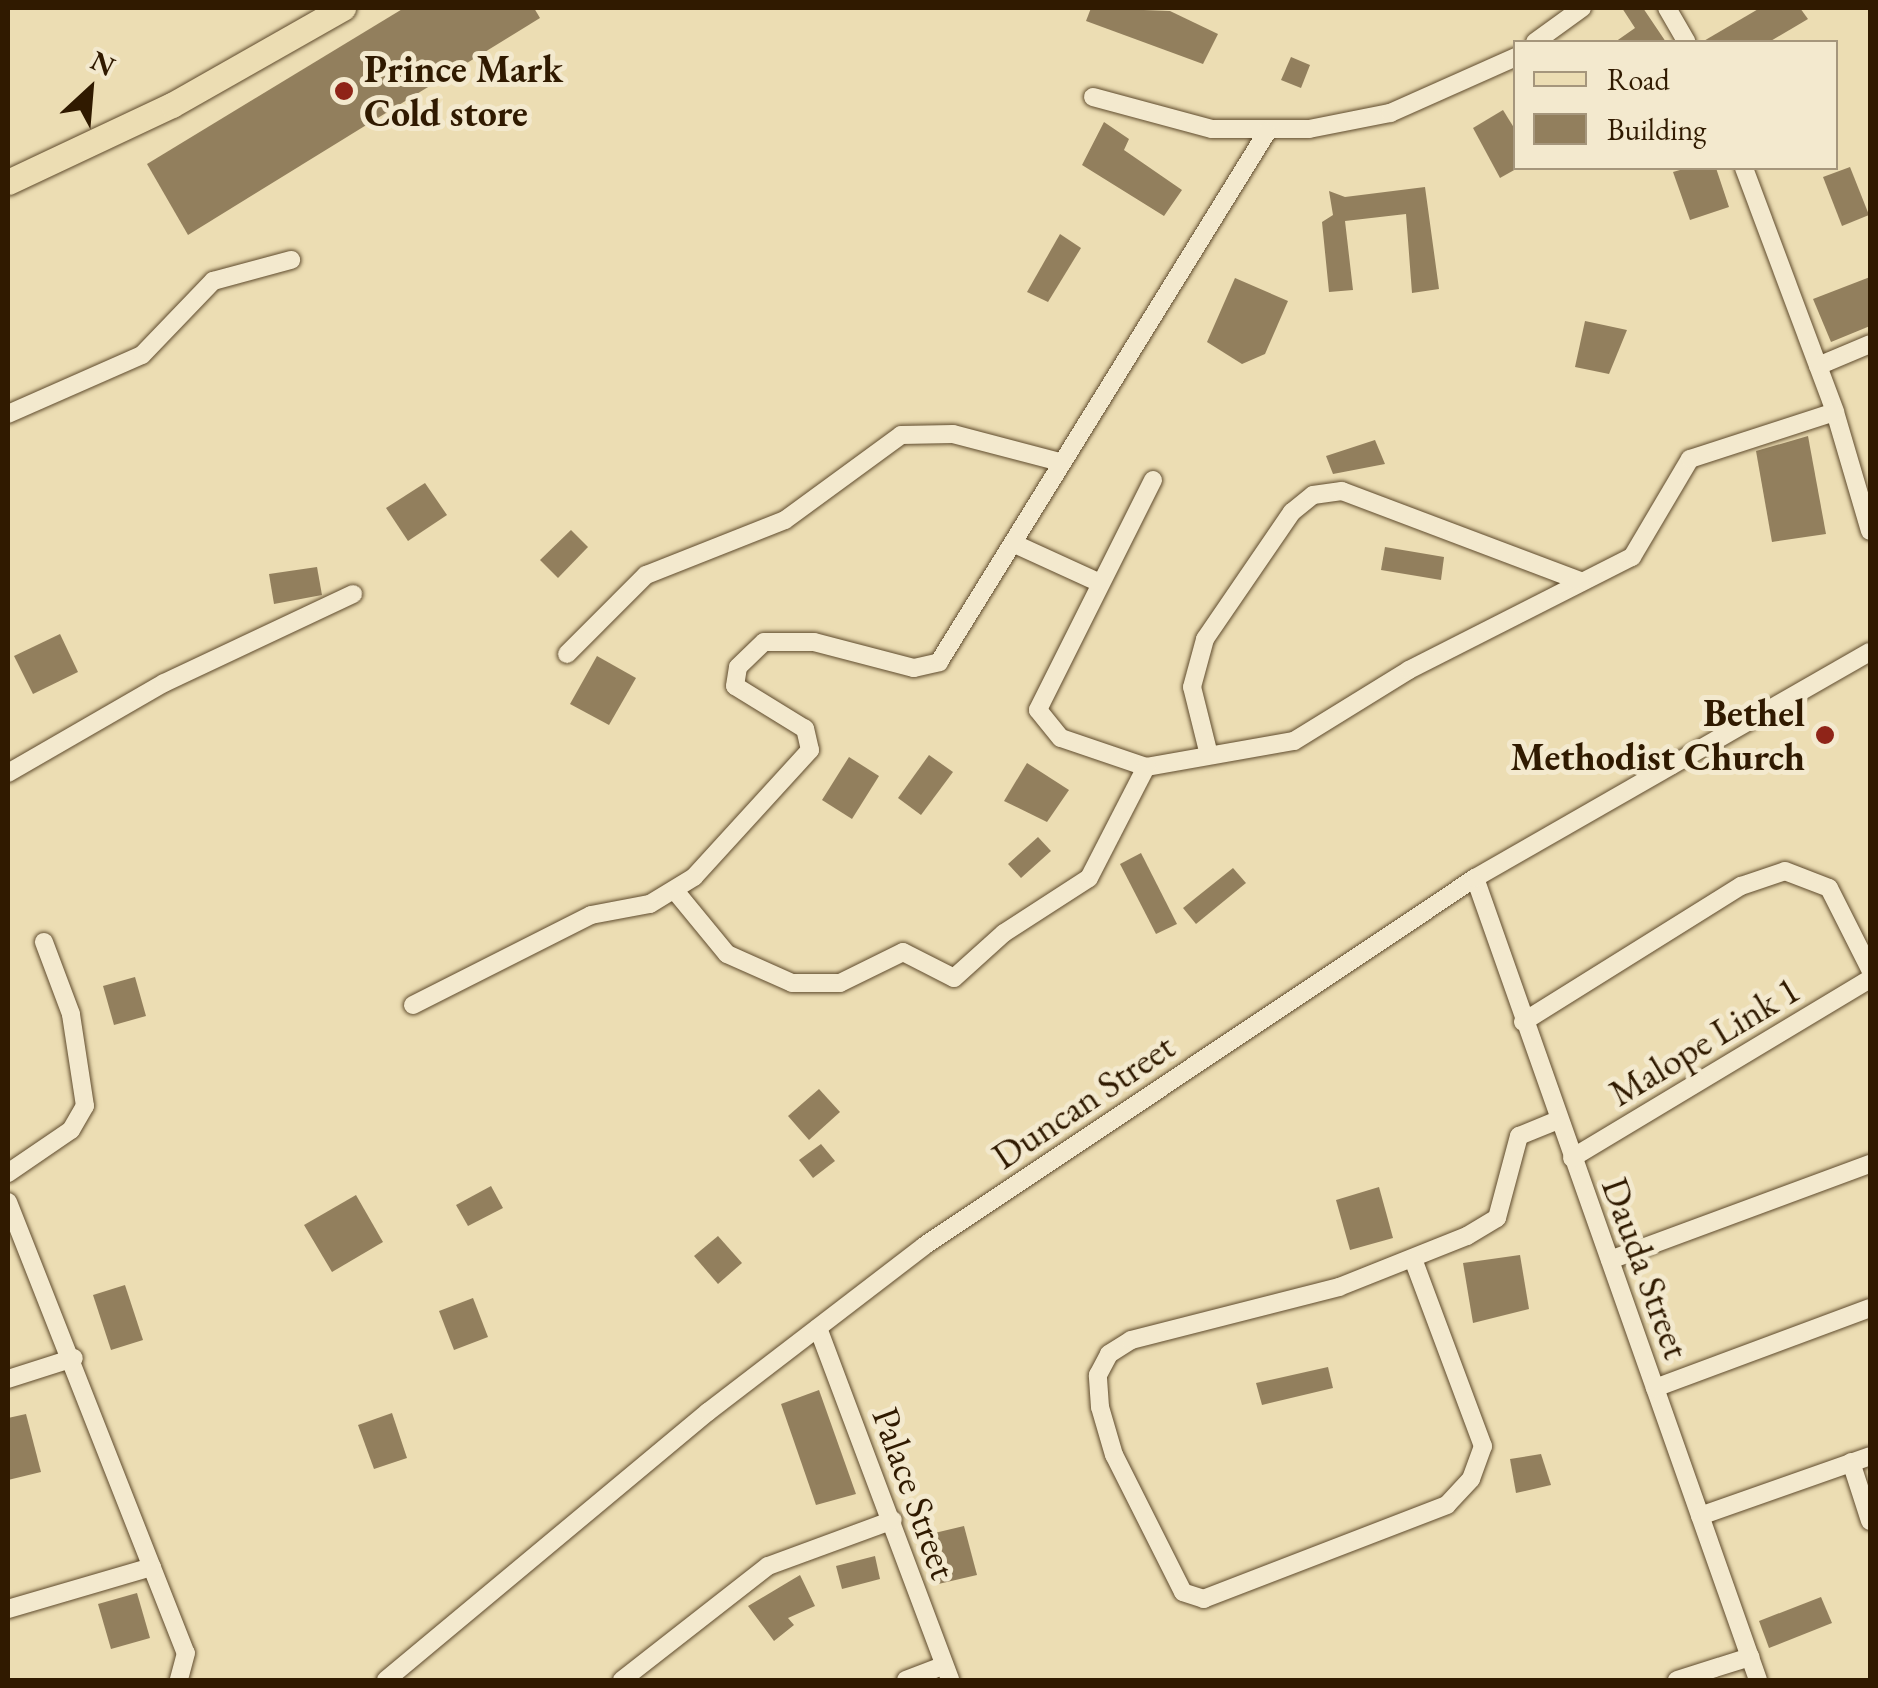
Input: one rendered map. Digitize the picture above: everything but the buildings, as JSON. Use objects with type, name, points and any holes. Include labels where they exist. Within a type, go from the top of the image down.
[{"type":"main road","points":[[8,182],[172,105],[343,8]]},
{"type":"street","points":[[1538,40],[1582,8]]},
{"type":"street","points":[[1668,8],[1686,40]]},
{"type":"street","points":[[1093,97],[1212,129],[1267,132],[1390,113],[1513,58]]},
{"type":"street","points":[[412,1005],[591,915],[676,892],[810,750],[805,729],[735,686],[751,650],[764,642],[814,642],[928,668],[968,626],[1060,462],[1267,132]]},
{"type":"street","points":[[1745,170],[1836,412],[1870,531]]},
{"type":"street","points":[[8,414],[142,355],[214,281],[292,260]]},
{"type":"street","points":[[1818,366],[1870,344]]},
{"type":"street","points":[[1153,480],[1098,582],[1038,710],[1061,738],[1146,767],[1294,741],[1580,581],[1632,558],[1690,460],[1836,412]]},
{"type":"street","points":[[567,654],[646,576],[785,520],[901,435],[953,434],[1060,462]]},
{"type":"street","points":[[1209,756],[1192,687],[1205,638],[1292,512],[1313,495],[1342,491],[1580,581]]},
{"type":"street","points":[[1017,544],[1098,582]]},
{"type":"street","points":[[8,773],[164,683],[353,594]]},
{"type":"street","name":"Duncan Street","points":[[386,1680],[924,1246],[1475,878],[1870,652]]},
{"type":"street","points":[[676,892],[726,954],[792,983],[840,983],[903,952],[954,978],[1004,933],[1089,878],[1146,767]]},
{"type":"street","points":[[1523,1022],[1741,886],[1785,871],[1828,888],[1870,969]]},
{"type":"street","name":"Dauda Street","points":[[1475,878],[1758,1680]]},
{"type":"street","points":[[8,1173],[71,1130],[85,1106],[71,1014],[44,942]]},
{"type":"street","name":"Malope Link 1","points":[[1572,1158],[1870,979]]},
{"type":"street","points":[[1413,1258],[1484,1446],[1472,1480],[1447,1505],[1204,1599],[1184,1592],[1114,1454],[1100,1407],[1098,1375],[1109,1354],[1131,1340],[1339,1286],[1413,1258],[1497,1218],[1520,1136],[1558,1120]]},
{"type":"street","points":[[1610,1260],[1870,1164]]},
{"type":"street","points":[[8,1202],[74,1358],[186,1653],[179,1680]]},
{"type":"street","points":[[1655,1388],[1870,1308]]},
{"type":"street","name":"Palace Street","points":[[818,1328],[893,1520],[946,1673]]},
{"type":"street","points":[[8,1379],[74,1358]]},
{"type":"street","points":[[1700,1516],[1870,1456]]},
{"type":"street","points":[[1851,1462],[1870,1521]]},
{"type":"street","points":[[622,1680],[768,1566],[893,1520]]},
{"type":"street","points":[[8,1609],[152,1567]]},
{"type":"street","points":[[1677,1680],[1750,1657]]},
{"type":"street","points":[[906,1680],[946,1673]]},
{"type":"place","name":"Prince Mark Cold store","points":[[344,91]]},
{"type":"place","name":"Bethel Methodist Church","points":[[1825,735]]}]
